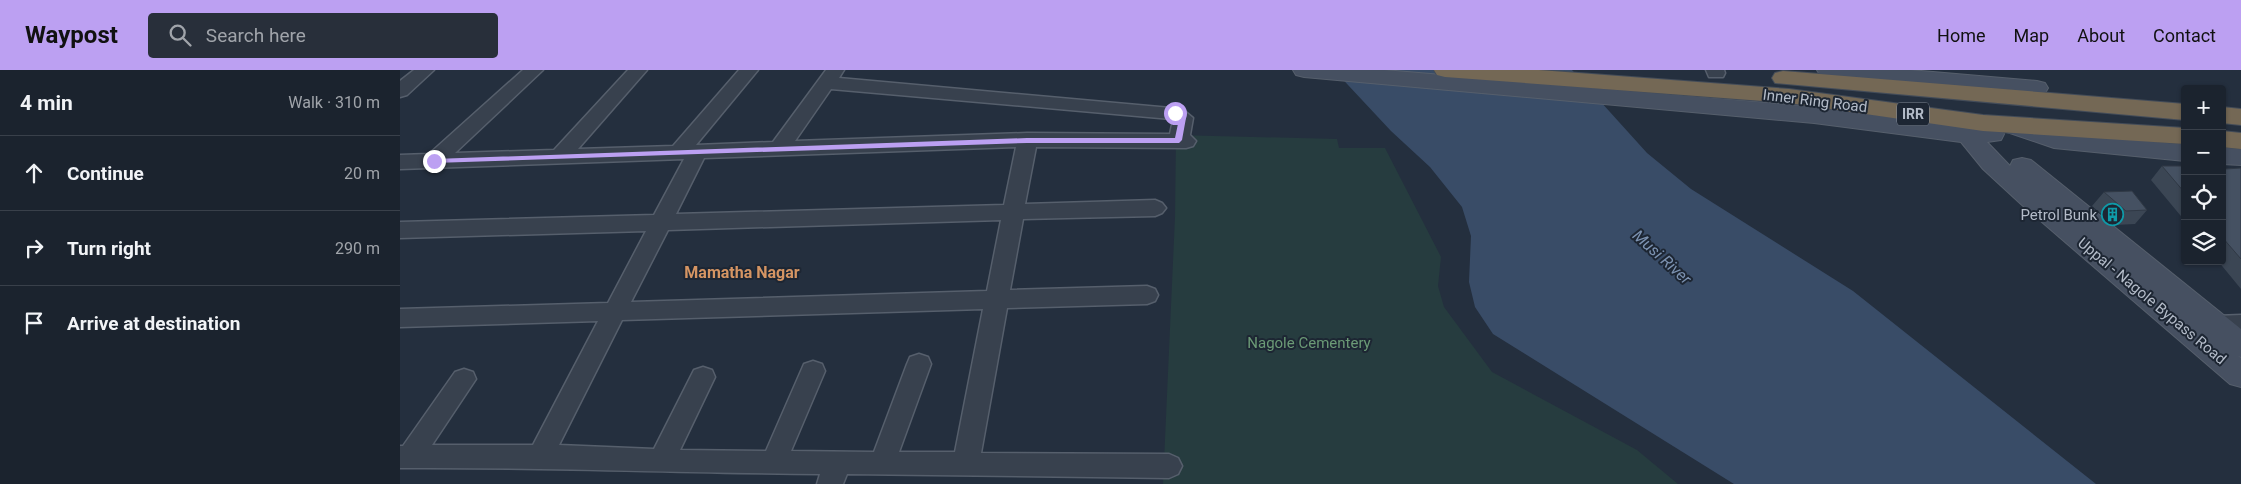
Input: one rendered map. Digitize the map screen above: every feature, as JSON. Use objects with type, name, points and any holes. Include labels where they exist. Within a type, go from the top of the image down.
[{"type":"highway","name":"Inner Ring Road","points":[[1445,70],[1788,96],[1982,127],[2181,136]]},
{"type":"highway","name":"Inner Ring Road","points":[[1599,70],[1649,73],[1716,71],[2007,84],[2035,86],[2181,111]]},
{"type":"highway","points":[[2226,115],[2241,117]]},
{"type":"highway","points":[[2226,139],[2241,141]]},
{"type":"street","points":[[400,91],[425,70]]},
{"type":"street","points":[[434,161],[534,70]]},
{"type":"street","points":[[560,156],[638,70]]},
{"type":"street","points":[[540,456],[662,224],[689,152],[749,70]]},
{"type":"street","points":[[1304,70],[1814,115],[1982,127],[2054,140],[2181,153]]},
{"type":"street","points":[[1828,70],[2007,84]]},
{"type":"street","points":[[400,162],[560,156],[779,149],[1027,140],[1182,141],[1183,118],[1175,113],[1097,108],[831,76],[779,149]]},
{"type":"street","name":"Uppal - Nagole Bypass Road","points":[[1982,127],[2027,170],[2228,325],[2241,345]]},
{"type":"street","name":"Uppal - Nagole Bypass Road","points":[[1982,127],[2002,173],[2094,254],[2241,375]]},
{"type":"street","points":[[966,462],[1027,140]]},
{"type":"street","points":[[2226,156],[2241,157]]},
{"type":"street","points":[[400,230],[662,224],[1155,208]]},
{"type":"street","points":[[400,318],[1148,295]]},
{"type":"street","points":[[882,464],[919,364]]},
{"type":"street","points":[[774,461],[813,371]]},
{"type":"street","points":[[661,461],[703,377]]},
{"type":"street","points":[[405,457],[464,379]]},
{"type":"street","points":[[405,457],[540,456],[661,461],[774,461],[834,473],[882,464],[966,462],[1050,474],[1169,466]]},
{"type":"green space","name":"Nagole Cementery","points":[[1176,135],[1337,139],[1339,148],[1385,148],[1441,257],[1438,286],[1444,307],[1492,372],[1637,450],[1678,484],[1163,484],[1175,217]]},
{"type":"water","name":"Musi River","points":[[1334,70],[1572,70],[1647,153],[1691,189],[1853,291],[2096,484],[1734,484],[1493,334],[1475,307],[1469,282],[1471,236],[1462,207],[1430,167],[1391,131]]},
{"type":"building","points":[[2162,166],[2181,166],[2181,188]]},
{"type":"building","points":[[2241,168],[2241,259],[2226,242],[2226,169]]},
{"type":"building","points":[[2132,191],[2147,210],[2126,211],[2104,192]]},
{"type":"place","name":"Petrol Bunk","points":[[2113,215]]},
{"type":"district","name":"Mamatha Nagar","points":[[742,272]]},
{"type":"route","points":[[434,161],[1027,140],[1179,140],[1183,118],[1180,114],[1175,113]]}]
